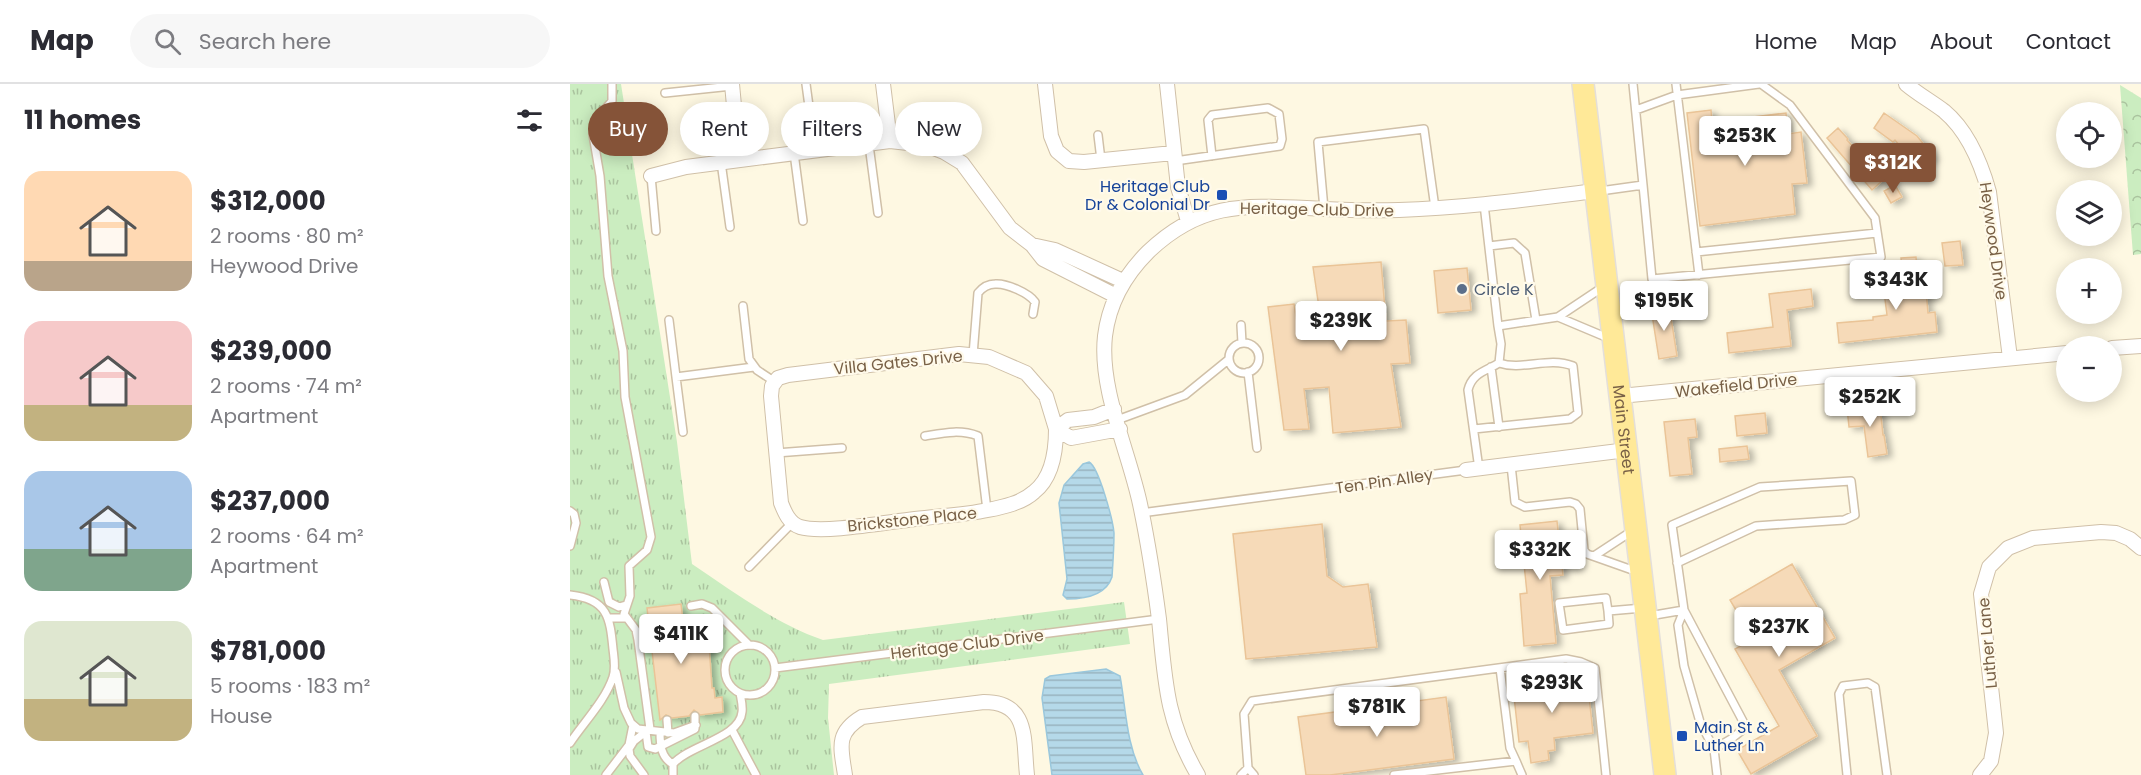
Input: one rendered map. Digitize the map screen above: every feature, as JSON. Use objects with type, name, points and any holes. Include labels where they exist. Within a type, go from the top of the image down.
[{"type":"main road","name":"Main Street","points":[[1583,84],[1665,775]]},
{"type":"street","points":[[883,84],[890,141]]},
{"type":"street","points":[[1047,84],[1051,136],[1057,151],[1069,160],[1084,162],[1174,157]]},
{"type":"street","points":[[1167,84],[1178,187],[1188,221]]},
{"type":"street","name":"Heywood Drive","points":[[1906,84],[1945,112],[1959,126],[1982,166],[1989,192],[2010,358]]},
{"type":"street","points":[[732,85],[739,160]]},
{"type":"street","points":[[883,142],[926,145],[962,162],[1010,228],[1032,245],[1043,259],[1116,296]]},
{"type":"street","points":[[651,176],[686,167],[781,155]]},
{"type":"street","name":"Heritage Club Drive","points":[[1198,775],[1179,738],[1166,693],[1158,620],[1141,513],[1107,378],[1105,338],[1108,321],[1123,281],[1159,241],[1188,221],[1219,211],[1248,206],[1369,211],[1435,208],[1596,191]]},
{"type":"street","points":[[1032,245],[1054,250],[1123,281]]},
{"type":"street","points":[[2122,347],[2141,346]]},
{"type":"street","name":"Villa Gates Drive","points":[[775,382],[778,378],[788,375],[841,367],[959,354],[989,357],[1026,373],[1046,396],[1056,429]]},
{"type":"street","name":"Wakefield Drive","points":[[1620,396],[2056,354]]},
{"type":"street","points":[[775,382],[771,396],[781,503],[786,517],[793,522]]},
{"type":"street","points":[[1094,417],[1117,420],[1071,438],[1056,429],[1068,420],[1094,417]]},
{"type":"street","name":"Brickstone Place","points":[[793,522],[798,526],[812,529],[987,510],[1022,501],[1036,491],[1046,477],[1056,453],[1056,429]]},
{"type":"street","name":"Ten Pin Alley","points":[[1473,469],[1627,450]]},
{"type":"street","name":"Luther Lane","points":[[1980,775],[1991,761],[1996,733],[1981,594],[1989,567],[2008,548],[2034,538],[2101,532],[2116,533],[2130,539],[2141,549]]},
{"type":"street","points":[[845,775],[842,737],[849,725],[862,717],[984,702],[1000,702],[1013,710],[1020,721],[1027,775]]},
{"type":"lane","points":[[612,84],[612,101],[595,121],[593,135],[600,176],[608,276],[623,351],[625,397],[651,537],[647,550],[629,566],[630,596],[624,610],[626,618],[636,630],[638,640],[648,747],[655,749],[692,731],[696,725],[695,716]]},
{"type":"lane","points":[[806,84],[808,102]]},
{"type":"lane","points":[[1633,84],[1652,279],[1881,257],[1875,218],[1790,105],[1760,84],[1677,95],[1636,110]]},
{"type":"lane","points":[[1676,84],[1699,275]]},
{"type":"lane","points":[[665,93],[732,85]]},
{"type":"lane","points":[[1174,157],[1212,156],[1281,146],[1279,114],[1268,108],[1212,115],[1208,120],[1212,156]]},
{"type":"lane","points":[[1324,209],[1318,142],[1424,129],[1435,208]]},
{"type":"lane","points":[[1098,135],[1101,160]]},
{"type":"lane","points":[[794,156],[803,221]]},
{"type":"lane","points":[[870,156],[878,213]]},
{"type":"lane","points":[[721,162],[730,227]]},
{"type":"lane","points":[[651,176],[656,231]]},
{"type":"lane","points":[[1596,191],[1642,185]]},
{"type":"lane","points":[[1484,204],[1501,344],[1499,363]]},
{"type":"lane","points":[[1696,252],[1877,233]]},
{"type":"lane","points":[[1489,246],[1514,243],[1525,253],[1536,320]]},
{"type":"lane","points":[[973,355],[978,293],[982,289],[996,284],[1026,294],[1035,302],[1033,314]]},
{"type":"lane","points":[[1498,326],[1558,317],[1607,285]]},
{"type":"lane","points":[[743,306],[749,359],[754,367],[775,382]]},
{"type":"lane","points":[[1558,317],[1614,340]]},
{"type":"lane","points":[[669,320],[683,432]]},
{"type":"lane","points":[[1241,325],[1242,343]]},
{"type":"lane","points":[[1117,420],[1185,395],[1228,360],[1233,347],[1242,343],[1255,348],[1259,357],[1256,366],[1248,372],[1238,372],[1233,369],[1228,360]]},
{"type":"lane","points":[[1473,469],[1474,429],[1468,390],[1479,373],[1499,363],[1508,366],[1556,361],[1573,366],[1578,413],[1570,419],[1474,429]]},
{"type":"lane","points":[[676,377],[754,367]]},
{"type":"lane","points":[[1491,367],[1499,427]]},
{"type":"lane","points":[[1248,372],[1257,448]]},
{"type":"lane","points":[[925,436],[956,431],[978,436],[987,510]]},
{"type":"lane","points":[[776,453],[842,448]]},
{"type":"lane","points":[[1511,465],[1515,502],[1519,506],[1570,502],[1576,504],[1580,509],[1584,550],[1587,554],[1641,573]]},
{"type":"lane","name":"Ten Pin Alley","points":[[1141,513],[1473,469]]},
{"type":"lane","points":[[1677,563],[1755,526],[1844,520],[1855,516],[1851,480],[1760,487],[1672,525],[1677,563],[1684,610],[1746,727],[1714,749]]},
{"type":"lane","points":[[570,511],[576,518],[570,546]]},
{"type":"lane","points":[[749,567],[793,522]]},
{"type":"lane","points":[[1594,556],[1636,528]]},
{"type":"lane","points":[[604,582],[609,602],[604,610]]},
{"type":"lane","points":[[570,596],[581,597],[604,610],[609,618],[624,708],[633,725],[642,729],[664,732],[682,731],[696,725]]},
{"type":"lane","points":[[1606,598],[1608,611],[1609,624],[1563,630],[1559,603],[1606,598]]},
{"type":"lane","points":[[609,602],[619,607],[626,605]]},
{"type":"lane","points":[[691,606],[702,604],[712,608],[749,645]]},
{"type":"lane","points":[[1608,611],[1684,610]]},
{"type":"lane","points":[[1684,610],[1678,625],[1684,666],[1700,722],[1714,749],[1717,775]]},
{"type":"lane","points":[[609,618],[626,618]]},
{"type":"lane","name":"Heritage Club Drive","points":[[774,668],[1158,620]]},
{"type":"lane","points":[[749,645],[765,649],[771,656],[774,668],[773,679],[763,691],[748,695],[740,693],[728,682],[725,665],[733,651],[740,646],[749,645]]},
{"type":"lane","points":[[1254,775],[1248,768],[1244,714],[1252,701],[1566,659],[1595,668],[1606,775]]},
{"type":"lane","points":[[570,743],[603,696],[614,674],[615,663]]},
{"type":"lane","points":[[1500,668],[1510,748],[1522,775]]},
{"type":"lane","points":[[1847,775],[1839,694],[1843,686],[1868,683],[1875,687],[1887,775]]},
{"type":"lane","points":[[673,775],[673,764],[681,755],[732,730],[742,714],[740,693]]},
{"type":"lane","points":[[603,696],[612,696],[624,708]]},
{"type":"lane","points":[[667,720],[660,746],[668,761],[673,764]]},
{"type":"lane","points":[[633,725],[629,745],[630,756],[644,775]]},
{"type":"lane","points":[[606,775],[629,745],[648,730]]},
{"type":"lane","points":[[732,730],[756,775]]},
{"type":"lane","points":[[1394,775],[1516,761]]},
{"type":"lane","points":[[1240,775],[1248,768]]},
{"type":"green space","points":[[570,84],[621,84],[624,102],[588,102],[588,156],[632,156],[677,442],[692,564],[772,616],[823,640],[1124,602],[1130,644],[829,684],[828,718],[834,775],[570,775]]},
{"type":"green space","points":[[2120,85],[2141,98],[2141,254],[2133,255],[2122,102]]},
{"type":"water","points":[[1089,462],[1101,483],[1113,527],[1112,577],[1105,588],[1094,595],[1067,599],[1063,595],[1067,579],[1059,503],[1064,485],[1083,464]]},
{"type":"water","points":[[1106,669],[1120,676],[1127,727],[1137,764],[1143,775],[1052,775],[1042,698],[1045,679],[1050,676]]},
{"type":"building","points":[[1711,110],[1712,122],[1786,113],[1788,134],[1801,132],[1807,183],[1792,184],[1795,214],[1700,226],[1687,113]]},
{"type":"building","points":[[1884,113],[1917,136],[1934,157],[1919,169],[1895,140],[1893,142],[1874,128]]},
{"type":"building","points":[[1838,128],[1883,180],[1872,190],[1827,138]]},
{"type":"building","points":[[1895,185],[1902,197],[1891,203],[1884,191]]},
{"type":"building","points":[[1960,241],[1963,265],[1945,266],[1942,243]]},
{"type":"building","points":[[1916,257],[1918,279],[1925,278],[1928,313],[1935,312],[1937,332],[1839,343],[1837,323],[1873,320],[1873,317],[1887,315],[1883,284],[1903,281],[1901,258]]},
{"type":"building","points":[[1381,262],[1386,321],[1406,320],[1410,363],[1391,364],[1401,427],[1333,433],[1329,387],[1304,389],[1309,429],[1284,430],[1268,307],[1294,304],[1297,323],[1321,321],[1313,267]]},
{"type":"building","points":[[1467,268],[1471,310],[1438,313],[1434,271]]},
{"type":"building","points":[[1811,289],[1813,306],[1787,310],[1791,346],[1729,353],[1727,333],[1773,327],[1769,294]]},
{"type":"building","points":[[1669,305],[1677,356],[1659,359],[1651,308]]},
{"type":"building","points":[[1880,406],[1887,454],[1868,457],[1864,426],[1849,427],[1847,408]]},
{"type":"building","points":[[1765,413],[1767,433],[1737,436],[1735,416]]},
{"type":"building","points":[[1695,419],[1697,437],[1688,438],[1692,474],[1670,476],[1664,422]]},
{"type":"building","points":[[1747,446],[1749,459],[1720,462],[1719,449]]},
{"type":"building","points":[[1557,521],[1563,575],[1550,576],[1556,643],[1524,646],[1520,594],[1527,593],[1520,525]]},
{"type":"building","points":[[1322,524],[1327,576],[1343,587],[1368,584],[1377,647],[1246,659],[1233,534]]},
{"type":"building","points":[[1792,564],[1835,638],[1779,670],[1817,736],[1751,774],[1737,750],[1779,726],[1735,649],[1753,639],[1730,600]]},
{"type":"building","points":[[681,604],[684,629],[704,627],[706,644],[709,644],[712,688],[714,688],[715,698],[722,697],[723,712],[700,715],[694,710],[689,716],[672,718],[666,715],[660,720],[647,608]]},
{"type":"building","points":[[1587,678],[1593,733],[1554,738],[1555,750],[1548,751],[1549,760],[1531,763],[1528,741],[1519,742],[1513,687]]},
{"type":"building","points":[[1446,697],[1454,759],[1330,775],[1306,775],[1298,717]]},
{"type":"place","name":"Heritage Club Dr & Colonial Dr","points":[[1222,195]]},
{"type":"place","name":"Circle K","points":[[1462,289]]},
{"type":"place","name":"Main St & Luther Ln","points":[[1682,736]]}]
